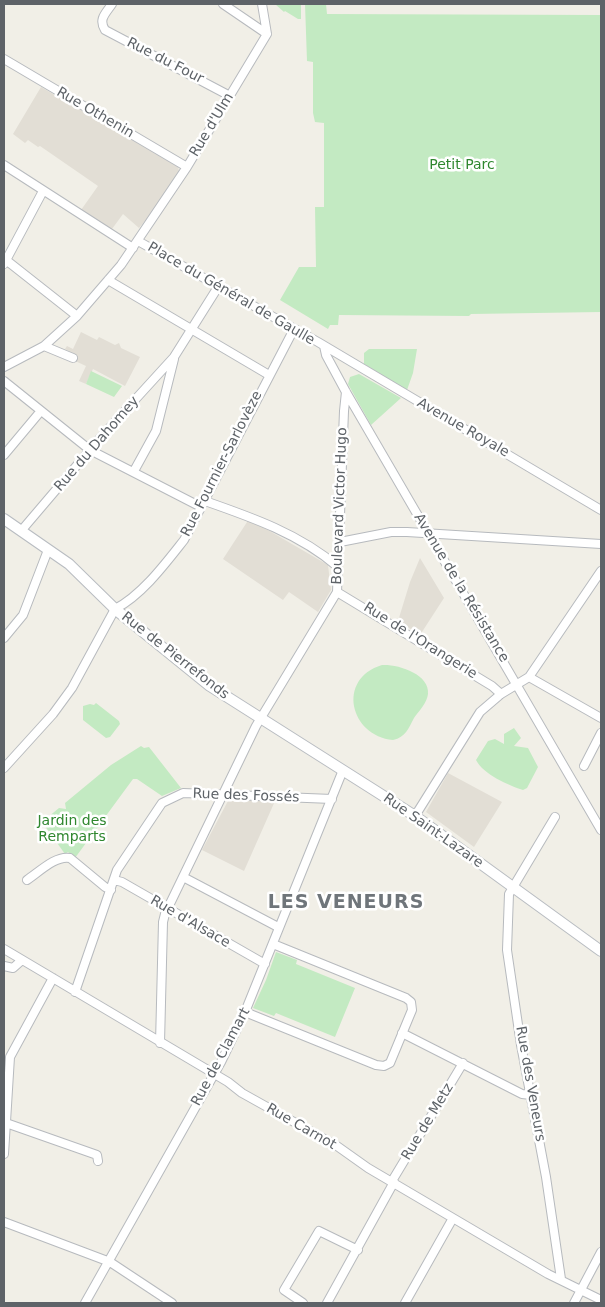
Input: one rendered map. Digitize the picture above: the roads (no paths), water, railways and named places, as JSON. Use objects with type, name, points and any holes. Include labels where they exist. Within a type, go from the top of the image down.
[{"type":"main road","name":"Rue de Pierrefonds","points":[[4,519],[69,564],[115,609],[210,686],[261,719]]},
{"type":"main road","name":"Rue Saint-Lazare","points":[[261,719],[415,816],[601,951]]},
{"type":"street","name":"Rue du Four","points":[[112,4],[102,18],[105,30],[230,96]]},
{"type":"street","points":[[223,4],[267,34]]},
{"type":"street","points":[[262,4],[267,34]]},
{"type":"street","name":"Rue d'Ulm","points":[[4,367],[44,346],[77,316],[108,280],[136,244],[187,167],[267,34]]},
{"type":"street","name":"Rue Othenin","points":[[4,59],[187,167]]},
{"type":"street","name":"Place du Général de Gaulle","points":[[4,165],[43,191],[136,244],[294,328],[324,346]]},
{"type":"street","points":[[43,191],[5,262],[77,316]]},
{"type":"street","points":[[108,280],[269,375]]},
{"type":"street","points":[[134,471],[156,430],[174,357],[218,287]]},
{"type":"street","name":"Rue Fournier-Sarlovèze","points":[[115,609],[124,604],[162,567],[184,540],[294,328]]},
{"type":"street","points":[[44,346],[73,358]]},
{"type":"street","name":"Avenue de la Résistance","points":[[324,346],[326,355],[346,392],[601,830]]},
{"type":"street","name":"Avenue Royale","points":[[324,346],[601,510]]},
{"type":"street","name":"Rue du Dahomey","points":[[21,531],[90,450],[174,357]]},
{"type":"street","points":[[4,381],[40,412],[90,450],[203,504],[260,520],[324,555],[338,567]]},
{"type":"street","name":"Boulevard Victor Hugo","points":[[160,1043],[163,922],[168,909],[261,719],[337,592],[346,392]]},
{"type":"street","points":[[4,455],[40,412]]},
{"type":"street","points":[[324,555],[340,545],[391,532],[601,544]]},
{"type":"street","points":[[4,638],[23,615],[48,550]]},
{"type":"street","points":[[415,816],[480,712],[501,694],[529,677],[601,571]]},
{"type":"street","name":"Rue de l'Orangerie","points":[[337,592],[417,639],[492,686],[501,694]]},
{"type":"street","points":[[4,768],[53,714],[82,673],[115,609]]},
{"type":"street","points":[[529,677],[601,718]]},
{"type":"street","points":[[584,766],[601,732]]},
{"type":"street","name":"Rue de Clamart","points":[[85,1303],[110,1262],[214,1075],[245,1012],[278,927],[332,799],[342,770]]},
{"type":"street","name":"Rue des Fossés","points":[[75,992],[114,880],[126,856],[162,803],[184,793],[332,799]]},
{"type":"street","name":"Rue des Veneurs","points":[[555,817],[507,899],[507,950],[546,1177],[561,1280]]},
{"type":"street","points":[[28,880],[59,858],[66,857],[70,858],[105,887],[112,890]]},
{"type":"street","points":[[184,878],[278,927]]},
{"type":"street","name":"Rue d'Alsace","points":[[114,880],[264,964]]},
{"type":"street","points":[[245,1012],[384,1066],[390,1063],[412,1010],[411,1002],[406,998],[273,944]]},
{"type":"street","name":"Rue Carnot","points":[[4,949],[453,1218],[561,1280],[601,1300]]},
{"type":"street","points":[[4,966],[13,968],[22,960]]},
{"type":"street","points":[[4,1154],[7,1056],[53,978]]},
{"type":"street","points":[[402,1033],[522,1094],[531,1095]]},
{"type":"street","name":"Rue de Metz","points":[[328,1303],[358,1250],[393,1181],[463,1063]]},
{"type":"street","points":[[6,1122],[97,1155],[98,1161]]},
{"type":"street","points":[[405,1303],[453,1218]]},
{"type":"street","points":[[4,1222],[110,1262],[172,1303]]},
{"type":"street","points":[[303,1303],[284,1290],[319,1231],[358,1250]]},
{"type":"street","points":[[574,1303],[601,1252]]},
{"type":"district","name":"LES VENEURS","points":[[346,903]]},
{"type":"park label","name":"Petit Parc","points":[[462,165]]},
{"type":"park label","name":"Jardin des Remparts","points":[[72,830]]}]
